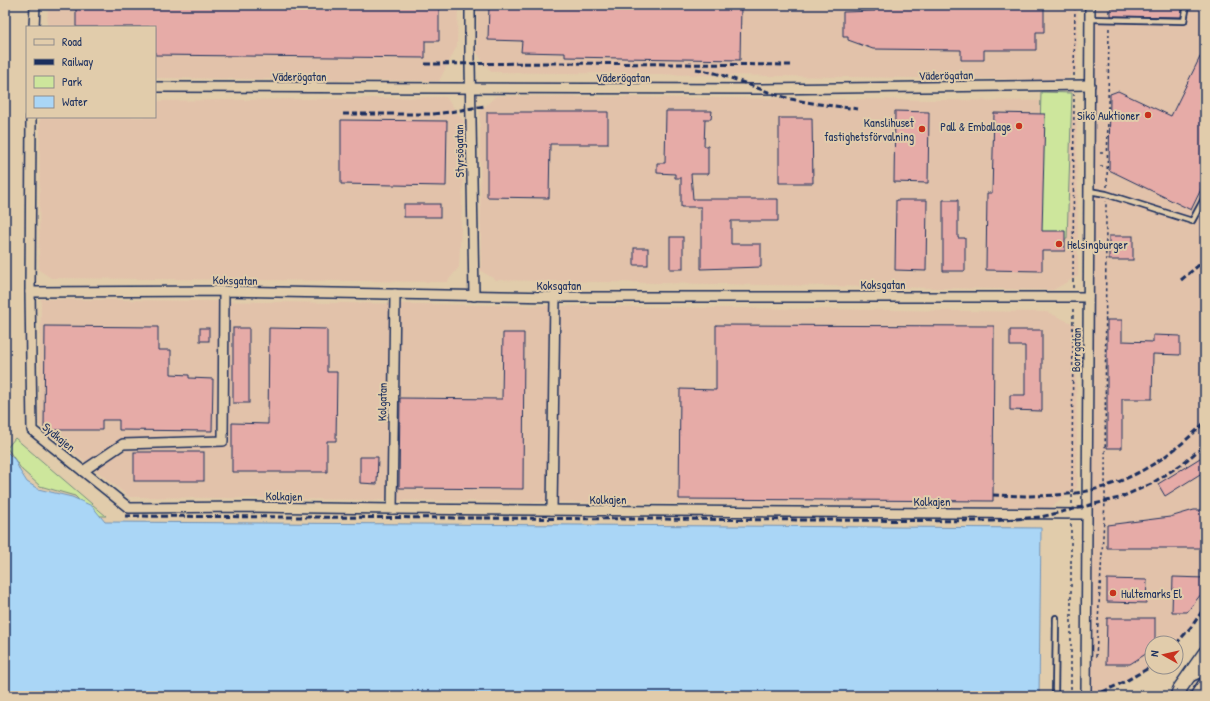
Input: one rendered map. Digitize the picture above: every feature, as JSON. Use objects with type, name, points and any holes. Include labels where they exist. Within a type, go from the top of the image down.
[{"type":"main road","points":[[1177,696],[1181,687],[1205,653]]},
{"type":"main road","points":[[1197,696],[1205,684]]},
{"type":"street","points":[[34,26],[36,5]]},
{"type":"street","name":"Styrsögatan","points":[[470,5],[474,296]]},
{"type":"street","name":"Borrgatan","points":[[1086,696],[1090,5]]},
{"type":"street","name":"Väderögatan","points":[[156,87],[761,89],[1090,85]]},
{"type":"street","name":"Sydkajen","points":[[31,118],[30,292],[32,430],[129,508]]},
{"type":"street","name":"Koksgatan","points":[[30,292],[224,292],[555,297],[1088,297]]},
{"type":"street","points":[[82,471],[123,444],[223,441],[224,292]]},
{"type":"street","name":"Kolgatan","points":[[392,509],[395,294]]},
{"type":"street","points":[[552,510],[555,297]]},
{"type":"street","name":"Kolkajen","points":[[129,508],[248,507],[1086,514]]},
{"type":"street","points":[[1188,678],[1201,672],[1205,672]]},
{"type":"lane","points":[[1090,20],[1184,21],[1187,5]]},
{"type":"lane","points":[[1089,191],[1106,194],[1192,221],[1205,197]]},
{"type":"lane","points":[[1055,696],[1056,618]]},
{"type":"path","points":[[1072,696],[1075,5]]},
{"type":"path","points":[[1096,657],[1105,502],[1106,194],[1109,5]]},
{"type":"path","points":[[1100,153],[1107,153]]},
{"type":"path","points":[[1100,166],[1107,166]]},
{"type":"shaded area","points":[[48,5],[458,5],[457,46],[439,81],[156,78],[156,26],[47,26]]},
{"type":"shaded area","points":[[477,5],[1078,5],[1077,71],[1065,80],[491,72],[477,53]]},
{"type":"shaded area","points":[[1090,5],[1205,5],[1205,607],[1184,635],[1144,635],[1144,671],[1094,696],[1086,696]]},
{"type":"shaded area","points":[[496,96],[1060,101],[1077,112],[1078,276],[1053,290],[496,280],[481,271],[480,111]]},
{"type":"shaded area","points":[[446,97],[466,125],[459,267],[447,282],[51,278],[39,270],[40,118],[156,118],[156,101]]},
{"type":"shaded area","points":[[41,299],[1047,312],[1076,325],[1077,488],[1050,508],[129,497],[39,425]]},
{"type":"shaded area","points":[[183,692],[580,696],[175,696]]},
{"type":"green space","points":[[1041,92],[1072,93],[1067,239],[1037,240]]},
{"type":"green space","points":[[15,438],[106,516],[94,516],[75,496],[40,486],[22,470],[7,448]]},
{"type":"water","points":[[5,450],[15,460],[27,482],[38,489],[72,497],[92,506],[105,522],[1041,528],[1039,696],[580,696],[183,692],[175,696],[5,696]]},
{"type":"building","points":[[76,5],[439,5],[439,41],[425,41],[425,58],[156,55],[156,26],[76,26]]},
{"type":"building","points":[[489,5],[741,5],[740,60],[565,57],[565,53],[521,52],[522,41],[488,40]]},
{"type":"building","points":[[874,5],[1044,5],[1044,32],[1036,32],[1036,50],[984,50],[984,60],[961,60],[961,50],[873,49],[848,40],[848,37],[843,37],[843,12],[875,11]]},
{"type":"building","points":[[1111,5],[1182,5],[1182,9],[1181,17],[1111,16]]},
{"type":"building","points":[[1205,47],[1205,181],[1191,210],[1109,170],[1110,94],[1118,91],[1171,116]]},
{"type":"building","points":[[666,111],[712,111],[711,119],[705,119],[704,146],[708,146],[708,174],[691,174],[693,199],[778,199],[778,221],[731,221],[731,244],[761,244],[761,267],[701,269],[701,207],[681,207],[681,178],[675,178],[675,174],[657,173],[657,163],[665,163]]},
{"type":"building","points":[[895,111],[929,112],[928,183],[894,182]]},
{"type":"building","points":[[487,112],[608,112],[608,144],[550,144],[549,198],[487,197]]},
{"type":"building","points":[[994,113],[1045,114],[1042,231],[1065,231],[1065,251],[1042,251],[1042,271],[986,270],[987,193],[992,193]]},
{"type":"building","points":[[779,118],[812,118],[813,183],[779,183]]},
{"type":"building","points":[[341,120],[447,121],[446,186],[341,184]]},
{"type":"building","points":[[896,200],[927,200],[926,271],[895,270]]},
{"type":"building","points":[[943,200],[958,200],[958,238],[965,238],[965,271],[943,271]]},
{"type":"building","points":[[404,204],[440,204],[440,217],[404,217]]},
{"type":"building","points":[[1109,236],[1133,236],[1133,260],[1109,260]]},
{"type":"building","points":[[670,237],[683,237],[683,269],[670,269]]},
{"type":"building","points":[[634,248],[648,248],[648,265],[634,265]]},
{"type":"building","points":[[1107,320],[1122,320],[1122,341],[1153,342],[1153,335],[1180,336],[1180,355],[1153,354],[1152,399],[1122,399],[1122,448],[1107,448]]},
{"type":"building","points":[[716,325],[994,326],[993,501],[679,499],[680,389],[716,390]]},
{"type":"building","points":[[45,326],[158,327],[158,350],[171,350],[171,374],[189,375],[189,378],[213,379],[212,431],[119,430],[119,420],[102,420],[102,430],[44,430]]},
{"type":"building","points":[[200,328],[209,328],[209,341],[200,341]]},
{"type":"building","points":[[233,328],[249,328],[249,403],[233,403]]},
{"type":"building","points":[[269,328],[327,329],[327,372],[337,372],[336,441],[327,441],[327,472],[232,472],[232,423],[268,424]]},
{"type":"building","points":[[1010,330],[1042,330],[1042,411],[1010,410],[1010,395],[1025,395],[1025,346],[1010,346]]},
{"type":"building","points":[[503,333],[524,333],[523,489],[399,488],[400,398],[502,399]]},
{"type":"building","points":[[134,452],[204,452],[204,481],[134,481]]},
{"type":"building","points":[[1205,455],[1205,471],[1165,496],[1158,484]]},
{"type":"building","points":[[360,457],[378,457],[377,484],[360,483]]},
{"type":"building","points":[[1194,510],[1205,510],[1205,548],[1107,548],[1107,525],[1170,517]]},
{"type":"building","points":[[1173,577],[1205,578],[1205,589],[1187,612],[1172,612]]},
{"type":"building","points":[[1107,579],[1147,580],[1146,603],[1107,602]]},
{"type":"building","points":[[1107,618],[1155,618],[1155,635],[1144,635],[1144,655],[1130,664],[1106,664]]},
{"type":"railway","points":[[425,64],[558,63],[794,65]]},
{"type":"railway","points":[[696,69],[708,71],[791,99],[816,104],[858,109]]},
{"type":"railway","points":[[343,114],[432,114],[485,106]]},
{"type":"railway","points":[[1181,280],[1205,260]]},
{"type":"railway","points":[[993,495],[1034,496],[1066,494],[1112,484],[1130,477],[1162,458],[1205,422]]},
{"type":"railway","points":[[125,516],[992,521],[1041,517],[1119,498],[1151,484],[1182,464],[1205,445]]},
{"type":"railway","points":[[1184,635],[1205,607]]},
{"type":"railway","points":[[1094,696],[1144,671]]},
{"type":"place","name":"Sikö Auktioner","points":[[1148,115]]},
{"type":"place","name":"Pall & Emballage","points":[[1019,126]]},
{"type":"place","name":"Kanslihuset fastighetsförvalning","points":[[922,129]]},
{"type":"place","name":"Helsingburger","points":[[1059,244]]},
{"type":"place","name":"Hultemarks El","points":[[1113,593]]}]
